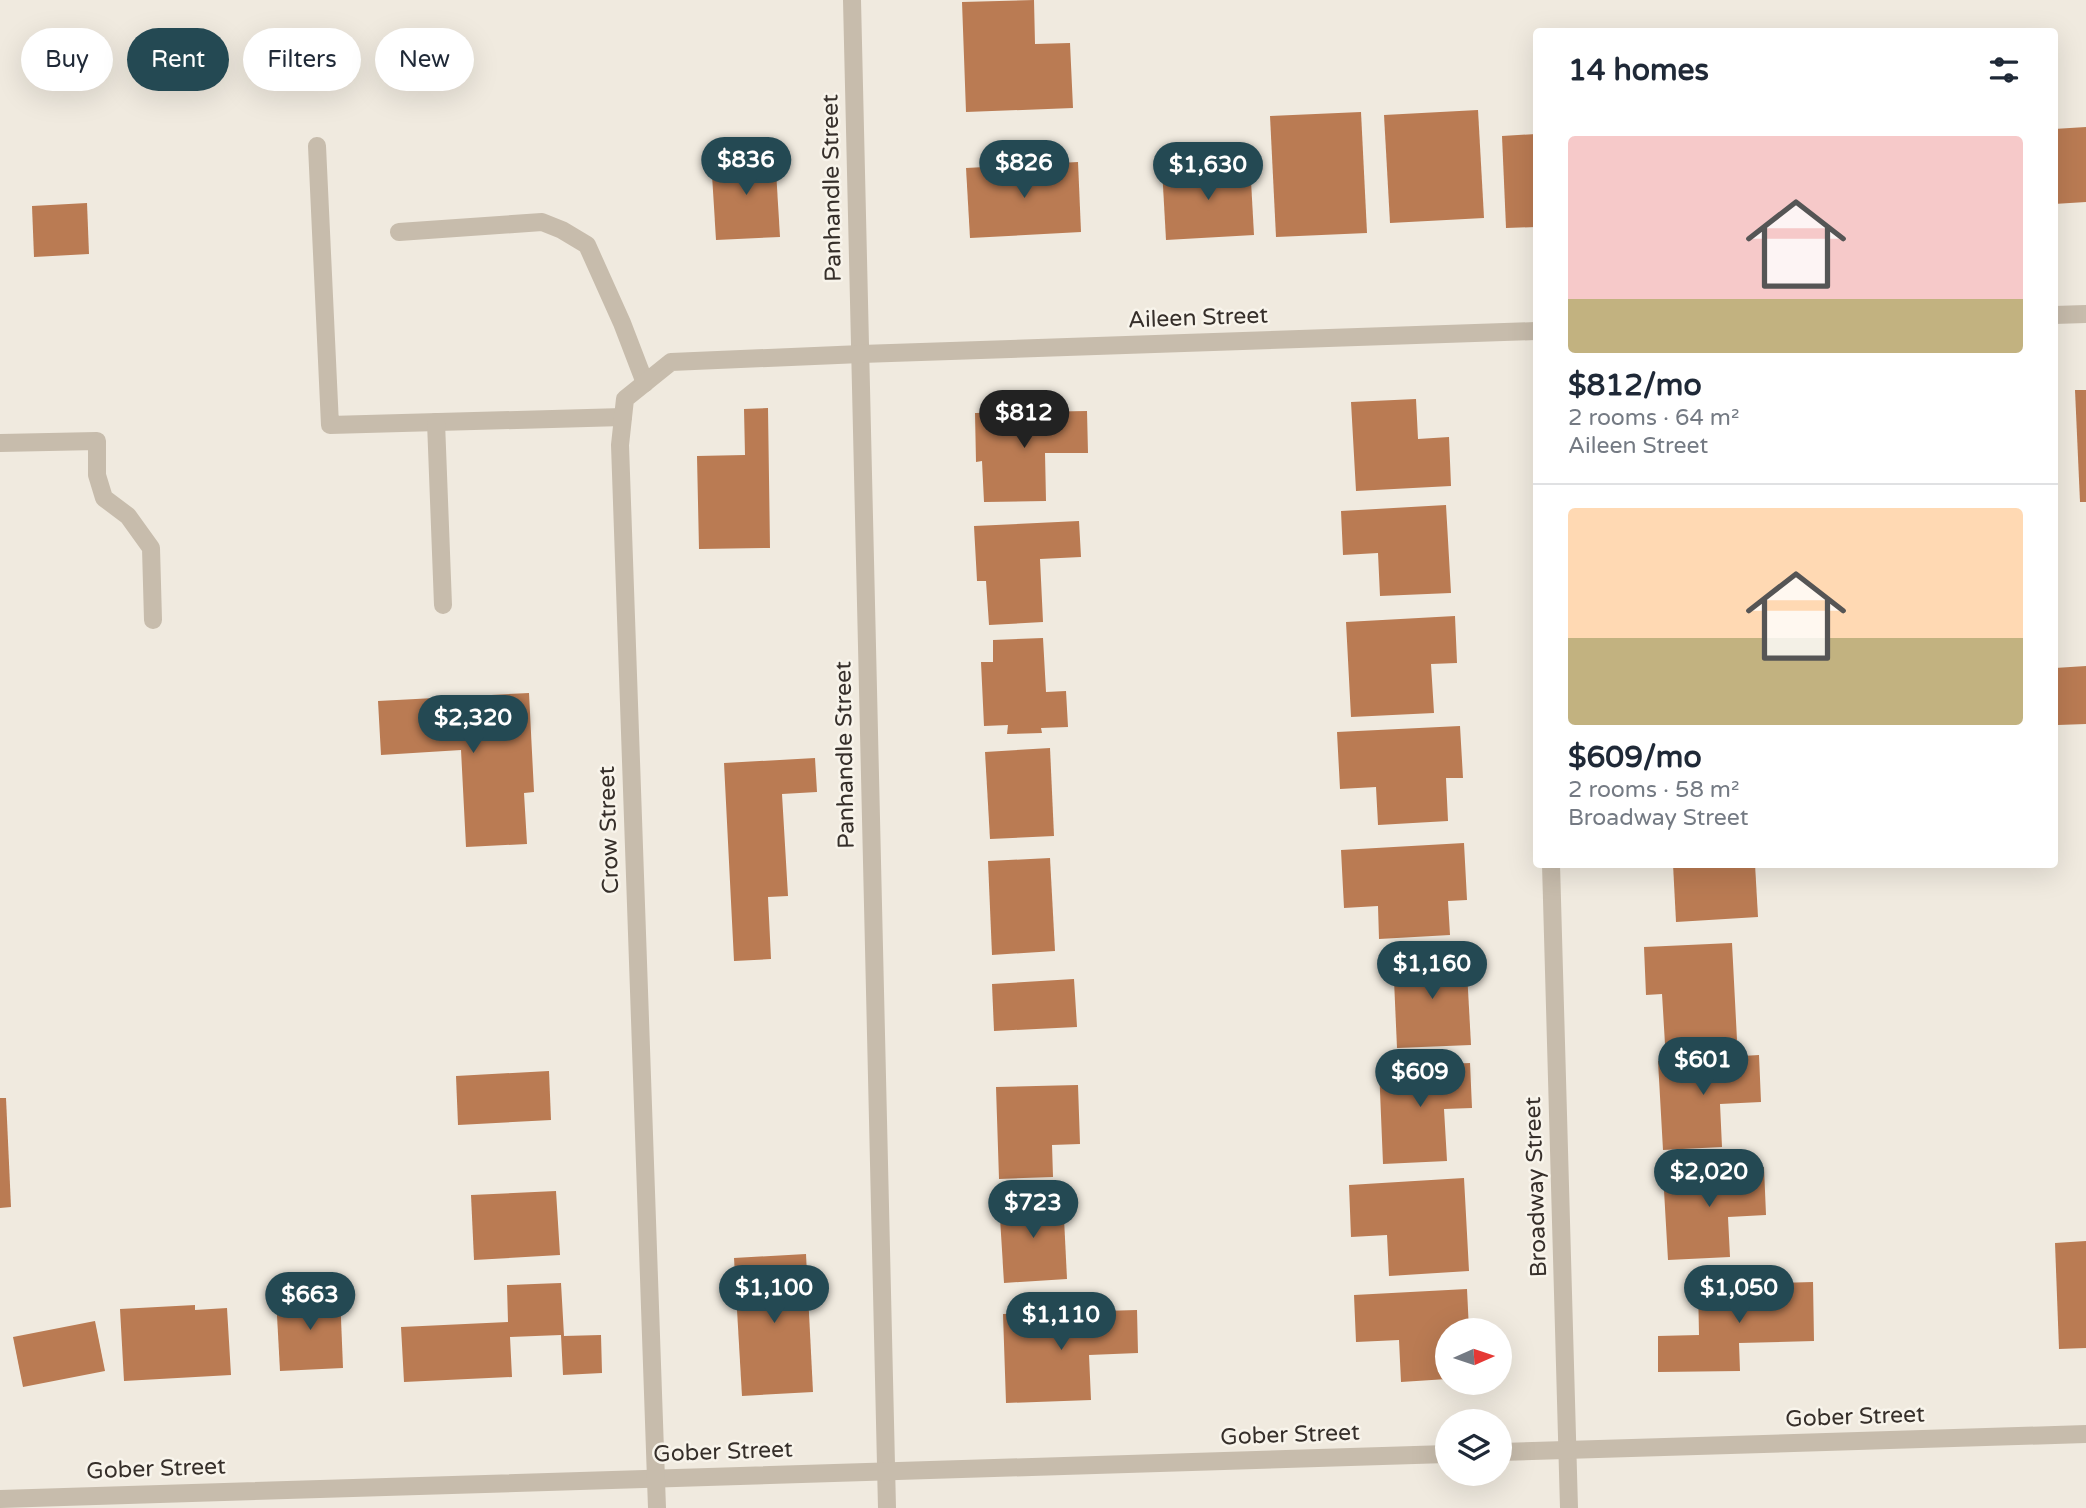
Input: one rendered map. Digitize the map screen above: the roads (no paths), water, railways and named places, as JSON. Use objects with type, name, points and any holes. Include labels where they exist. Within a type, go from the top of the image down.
[{"type":"street","name":"Panhandle Street","points":[[852,0],[887,1508]]},
{"type":"street","points":[[317,146],[330,425],[624,416]]},
{"type":"street","points":[[399,232],[542,222],[587,245],[645,383]]},
{"type":"street","points":[[2058,315],[2086,314]]},
{"type":"street","name":"Aileen Street","points":[[861,354],[1533,331]]},
{"type":"street","name":"Crow Street","points":[[657,1508],[620,445],[625,399],[671,362],[861,354]]},
{"type":"street","points":[[436,422],[443,605]]},
{"type":"street","points":[[0,443],[97,441],[97,475],[104,498],[128,516],[151,548],[153,620]]},
{"type":"street","name":"Broadway Street","points":[[1551,868],[1569,1508]]},
{"type":"street","name":"Gober Street","points":[[1512,1452],[2086,1434]]},
{"type":"street","name":"Gober Street","points":[[0,1499],[1435,1454]]}]
